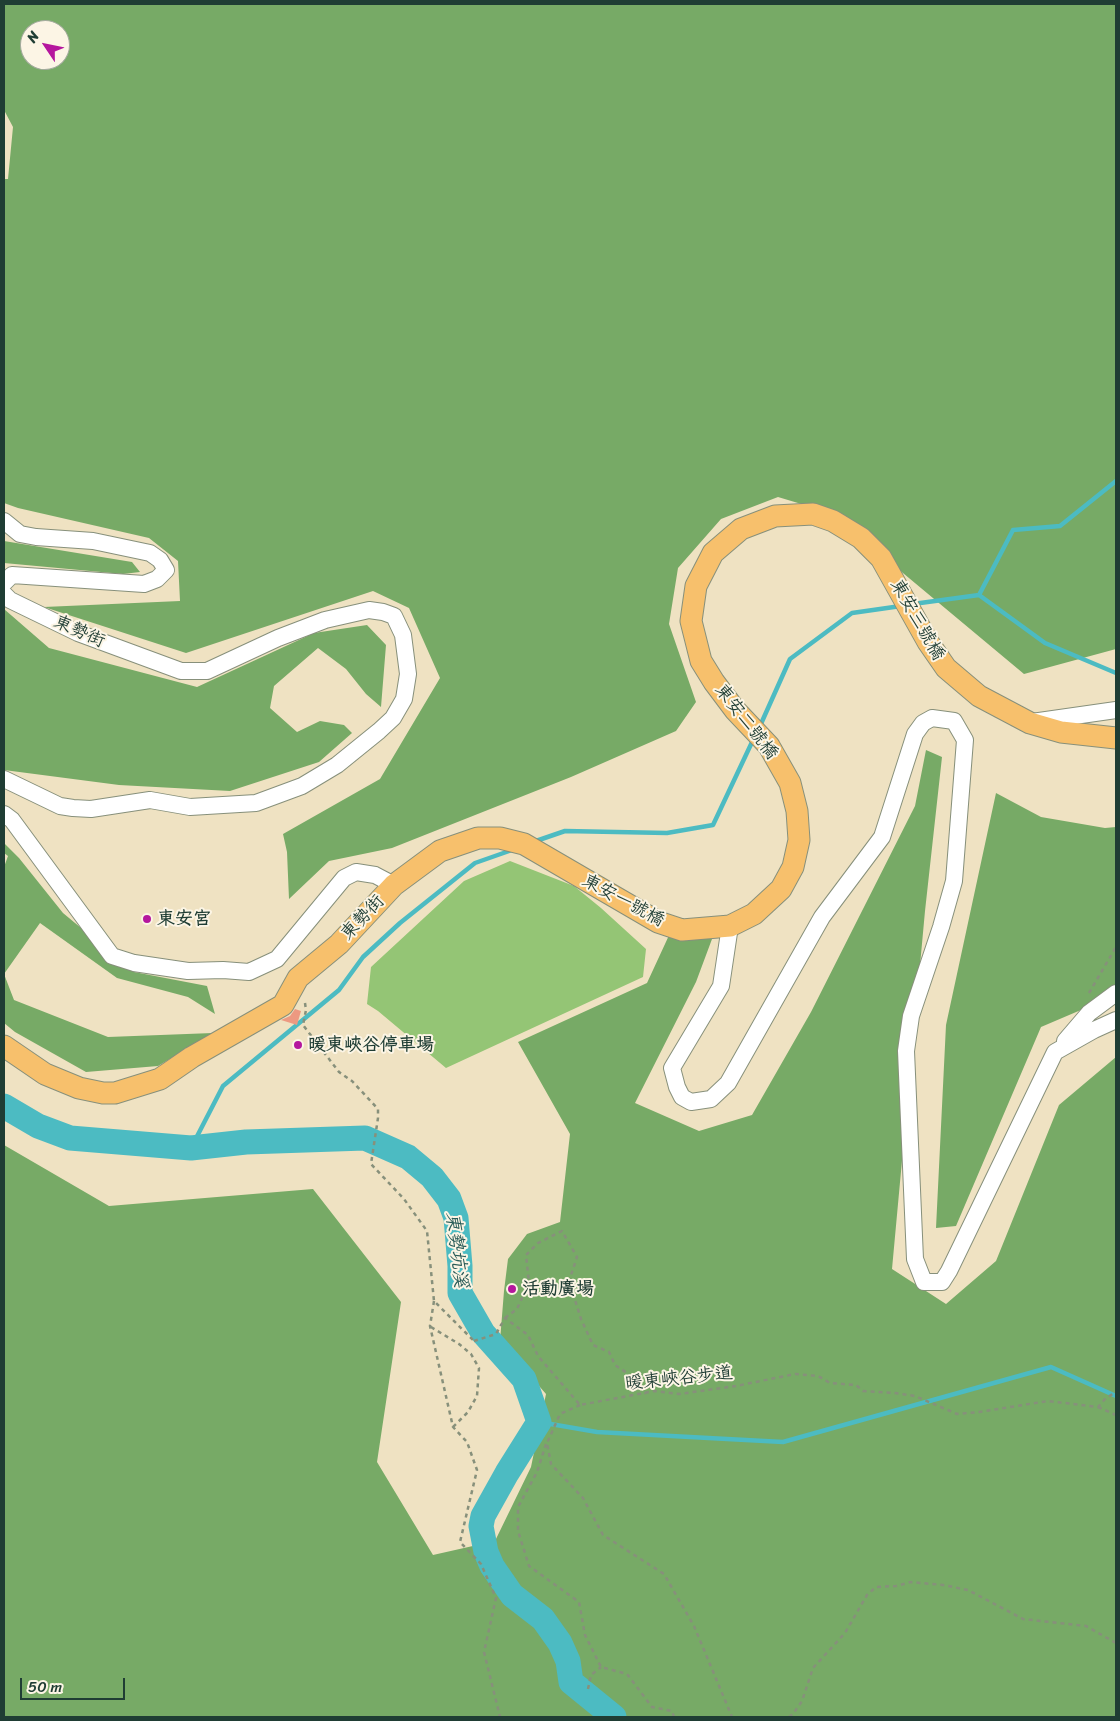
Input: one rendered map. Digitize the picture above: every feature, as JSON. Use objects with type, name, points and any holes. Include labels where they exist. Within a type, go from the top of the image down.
[{"type":"main road","name":"東安三號橋","points":[[702,661],[691,621],[696,586],[713,554],[741,529],[776,516],[813,514],[832,521],[861,538],[881,558],[928,642],[946,668],[979,696],[1030,723],[1061,732],[1116,738]]},
{"type":"main road","name":"東安二號橋","points":[[702,661],[714,682],[735,710],[769,746],[790,783],[800,840],[793,867],[781,889],[754,914],[730,926]]},
{"type":"main road","name":"東安一號橋","points":[[394,885],[440,851],[478,838],[500,838],[524,844],[658,922],[682,930],[730,926]]},
{"type":"main road","name":"東勢街","points":[[4,1046],[45,1074],[79,1088],[103,1093],[114,1093],[160,1079],[192,1057],[283,1005],[298,978],[339,944],[394,885]]},
{"type":"street","points":[[4,521],[20,534],[93,541],[150,553],[160,560],[166,570],[157,579],[144,584],[12,575],[4,583]]},
{"type":"street","name":"東勢街","points":[[4,594],[10,600],[78,633],[181,671],[208,671],[278,638],[325,620],[369,610],[384,612],[394,616],[403,635],[408,674],[404,699],[393,718],[379,732],[336,765],[302,786],[256,803],[190,807],[150,800],[91,809],[72,808],[60,806],[4,778]]},
{"type":"street","points":[[1030,723],[1116,710]]},
{"type":"street","points":[[730,926],[721,986],[672,1068],[682,1097],[691,1102],[711,1099],[728,1083],[822,917],[882,837],[915,734],[923,722],[932,718],[954,722],[965,740],[954,881],[911,1016],[906,1050],[915,1259],[924,1282],[942,1282],[949,1271],[1055,1052],[1089,1013],[1116,993]]},
{"type":"street","name":"東勢街","points":[[4,814],[12,820],[112,956],[134,963],[188,971],[223,970],[249,972],[277,959],[344,878],[356,872],[374,875],[394,885]]},
{"type":"street","points":[[1055,1052],[1116,1020]]},
{"type":"path","points":[[298,978],[306,1010],[303,1025],[339,1072],[352,1081],[378,1109],[371,1164],[404,1199],[427,1231],[434,1302],[430,1326],[453,1427],[467,1442],[477,1470],[460,1542],[481,1564],[496,1598],[484,1652],[500,1717]]},
{"type":"path","points":[[434,1302],[474,1341],[496,1334],[505,1318],[517,1308],[529,1283],[526,1255],[538,1243],[562,1231],[577,1257],[569,1281],[581,1319],[593,1345],[609,1352],[615,1365],[627,1373],[647,1394],[654,1391]]},
{"type":"path","points":[[505,1318],[528,1334],[538,1356],[580,1405]]},
{"type":"path","points":[[430,1326],[471,1354],[479,1368],[477,1396],[468,1412],[453,1427]]},
{"type":"path","name":"暖東峽谷步道","points":[[601,1667],[585,1635],[579,1602],[529,1566],[518,1532],[518,1508],[537,1472],[560,1414],[580,1405],[654,1391],[679,1394],[736,1386],[795,1374],[818,1376],[830,1383],[856,1385],[863,1391],[915,1396],[957,1414],[1048,1401],[1098,1407],[1116,1415]]},
{"type":"path","points":[[1098,1407],[1106,1398],[1116,1392]]},
{"type":"path","points":[[547,1443],[551,1464],[583,1498],[603,1535],[664,1574],[694,1626],[732,1717]]},
{"type":"path","points":[[789,1717],[794,1714],[802,1701],[813,1668],[845,1632],[866,1595],[876,1587],[896,1586],[912,1582],[968,1590],[1023,1619],[1086,1626],[1116,1642]]},
{"type":"path","points":[[588,1690],[591,1675],[601,1667],[626,1674],[652,1707],[672,1711],[674,1717]]},
{"type":"green space","points":[[4,4],[1116,4],[1116,649],[1024,674],[861,538],[818,509],[778,497],[721,519],[678,568],[669,624],[696,702],[676,731],[571,777],[392,848],[329,861],[289,899],[287,852],[283,834],[380,779],[440,678],[409,608],[373,591],[186,653],[44,607],[180,601],[178,561],[149,538],[18,508],[4,503],[4,179],[8,179],[13,127],[4,110]]},
{"type":"green space","points":[[4,541],[132,562],[140,572],[123,574],[4,563]]},
{"type":"green space","points":[[4,609],[49,648],[197,687],[314,633],[367,625],[386,645],[381,707],[366,694],[346,669],[318,648],[274,686],[270,708],[297,732],[320,721],[344,725],[352,733],[319,762],[230,791],[119,785],[4,770]]},
{"type":"green space","points":[[926,750],[942,757],[925,911],[892,1269],[946,1304],[996,1261],[1059,1105],[1116,1057],[1116,1717],[4,1717],[4,1145],[109,1206],[313,1189],[401,1302],[377,1462],[433,1555],[495,1541],[531,1467],[546,1394],[500,1341],[508,1259],[527,1234],[560,1222],[570,1134],[518,1042],[647,983],[677,918],[715,931],[696,982],[635,1103],[699,1131],[752,1115],[811,1012],[915,806]]},
{"type":"green space","points":[[996,793],[1041,817],[1105,828],[1116,827],[1116,995],[1041,1027],[956,1226],[936,1228],[946,1025]]},
{"type":"green space","points":[[4,843],[19,858],[63,913],[134,972],[207,986],[215,1014],[188,997],[117,978],[40,923],[4,974],[4,867],[8,856],[4,853]]},
{"type":"green space","points":[[510,861],[574,886],[601,908],[646,949],[643,977],[446,1068],[367,1004],[371,967],[464,881]]},
{"type":"green space","points":[[4,974],[14,1000],[108,1037],[213,1033],[158,1066],[86,1072],[15,1032],[4,1023]]},
{"type":"building","points":[[295,1009],[301,1011],[297,1025],[281,1020],[290,1016]]},
{"type":"waterway","points":[[913,604],[979,595],[1013,530],[1060,526],[1116,481]]},
{"type":"waterway","points":[[979,595],[1045,643],[1116,673]]},
{"type":"waterway","points":[[760,726],[790,659],[852,613],[901,606]]},
{"type":"waterway","points":[[533,842],[565,831],[667,833],[713,825],[753,740]]},
{"type":"waterway","points":[[191,1148],[223,1086],[339,990],[363,957],[400,923],[475,863],[512,850]]},
{"type":"waterway","name":"東勢坑溪","points":[[4,1106],[38,1126],[70,1138],[191,1148],[246,1142],[365,1138],[408,1157],[432,1177],[449,1199],[456,1218],[460,1293],[483,1333],[524,1379],[539,1422],[483,1516],[481,1526],[486,1552],[492,1566],[512,1595],[543,1619],[560,1643],[568,1661],[571,1682],[614,1717]]},
{"type":"waterway","points":[[539,1422],[597,1432],[783,1442],[1051,1367],[1116,1396]]},
{"type":"place","name":"東安宮","points":[[147,919]]},
{"type":"place","name":"暖東峽谷停車場","points":[[298,1045]]},
{"type":"place","name":"活動廣場","points":[[512,1289]]}]
